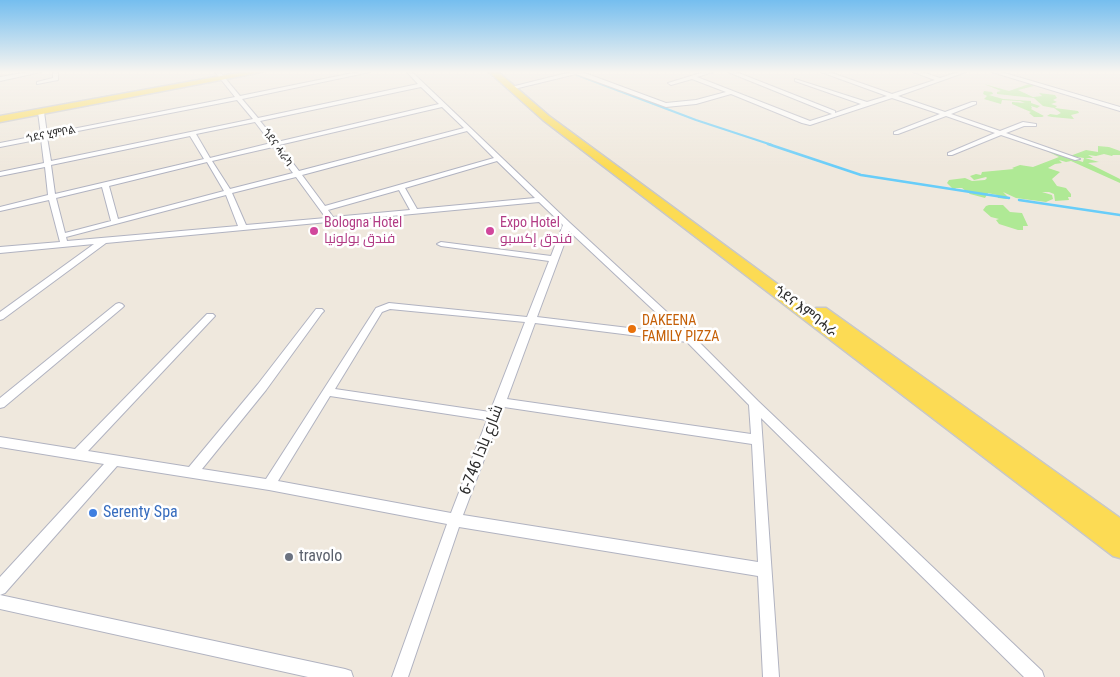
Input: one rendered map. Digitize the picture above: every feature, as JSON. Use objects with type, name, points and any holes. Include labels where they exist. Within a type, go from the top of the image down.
[{"type":"main road","points":[[0,120],[83,104]]},
{"type":"main road","name":"ጎደና እምባሓራ","points":[[531,104],[546,118],[1120,549]]},
{"type":"main road","name":"ጎደና እምባሓራ","points":[[537,104],[1120,530]]},
{"type":"street","name":"ጎደና ሂምቦል","points":[[0,145],[210,104]]},
{"type":"street","name":"ጎደና ሓራካ","points":[[244,104],[331,219]]},
{"type":"street","points":[[0,174],[331,104]]},
{"type":"street","points":[[662,104],[680,104]]},
{"type":"street","points":[[757,104],[810,123]]},
{"type":"street","points":[[811,104],[833,112]]},
{"type":"street","points":[[796,128],[866,104]]},
{"type":"street","points":[[914,104],[1077,159]]},
{"type":"street","points":[[896,133],[972,104]]},
{"type":"street","points":[[1102,104],[1120,109]]},
{"type":"street","points":[[0,209],[442,105],[690,339],[754,404],[1036,677]]},
{"type":"street","points":[[41,112],[52,197],[61,236],[65,244]]},
{"type":"street","points":[[950,154],[1023,124],[1034,125]]},
{"type":"street","points":[[61,236],[114,220],[468,130]]},
{"type":"street","points":[[192,133],[228,192],[243,227]]},
{"type":"street","points":[[324,209],[498,159]]},
{"type":"street","points":[[105,184],[114,220]]},
{"type":"street","points":[[401,187],[414,211]]},
{"type":"street","points":[[0,250],[541,200]]},
{"type":"street","name":"شارع بادا 746-6","points":[[400,677],[455,520],[567,225]]},
{"type":"street","points":[[0,317],[104,240]]},
{"type":"street","points":[[441,244],[553,260]]},
{"type":"street","points":[[0,404],[119,306]]},
{"type":"street","points":[[269,485],[379,310],[389,306],[532,320],[690,339]]},
{"type":"street","points":[[192,473],[262,387],[319,311]]},
{"type":"street","points":[[78,454],[210,316]]},
{"type":"street","points":[[328,392],[495,417]]},
{"type":"street","points":[[500,402],[758,440]]},
{"type":"street","points":[[754,404],[758,440],[771,677]]},
{"type":"street","points":[[0,442],[269,485],[455,520],[764,570]]},
{"type":"street","points":[[0,588],[114,461]]},
{"type":"street","points":[[0,602],[345,677]]},
{"type":"green space","points":[[1012,104],[1033,104],[1040,106],[1037,108],[1031,106],[1031,109],[1044,117],[1034,117],[1029,113],[1031,112]]},
{"type":"green space","points":[[1040,104],[1052,104],[1057,106],[1055,108],[1078,111],[1079,113],[1071,115],[1074,119],[1052,117],[1047,116],[1061,113],[1054,108]]},
{"type":"green space","points":[[1098,146],[1120,151],[1120,155],[1088,155],[1093,158],[1085,158],[1099,162],[1088,163],[1120,179],[1120,183],[1071,161],[1059,160],[1062,163],[1048,168],[1060,172],[1052,179],[1057,186],[1066,188],[1071,194],[1071,197],[1068,197],[1069,200],[1055,201],[1054,194],[1049,192],[1042,192],[1052,195],[1053,199],[1046,202],[1016,198],[1003,192],[1008,197],[1007,199],[998,198],[997,195],[988,193],[985,198],[970,194],[962,188],[954,190],[947,183],[949,180],[965,178],[972,181],[985,180],[986,177],[974,180],[970,176],[981,175],[982,172],[1014,169],[1012,168],[1020,165],[1033,167],[1059,157],[1047,151],[1083,162],[1084,158],[1070,156],[1086,150],[1098,152]]},
{"type":"green space","points":[[989,205],[1003,205],[1010,212],[1022,213],[1028,226],[1023,226],[1023,230],[1018,230],[999,224],[996,220],[999,219],[991,217],[983,210]]},
{"type":"waterway","points":[[653,104],[772,145]]},
{"type":"waterway","points":[[768,144],[861,175],[1009,198]]},
{"type":"waterway","points":[[1019,200],[1120,215]]},
{"type":"place","name":"Bologna Hotel فندق بولونيا","points":[[314,231]]},
{"type":"place","name":"Expo Hotel فندق إكسبو","points":[[490,231]]},
{"type":"place","name":"DAKEENA FAMILY PIZZA","points":[[632,329]]},
{"type":"place","name":"Serenty Spa","points":[[93,513]]},
{"type":"place","name":"travolo","points":[[289,557]]}]
